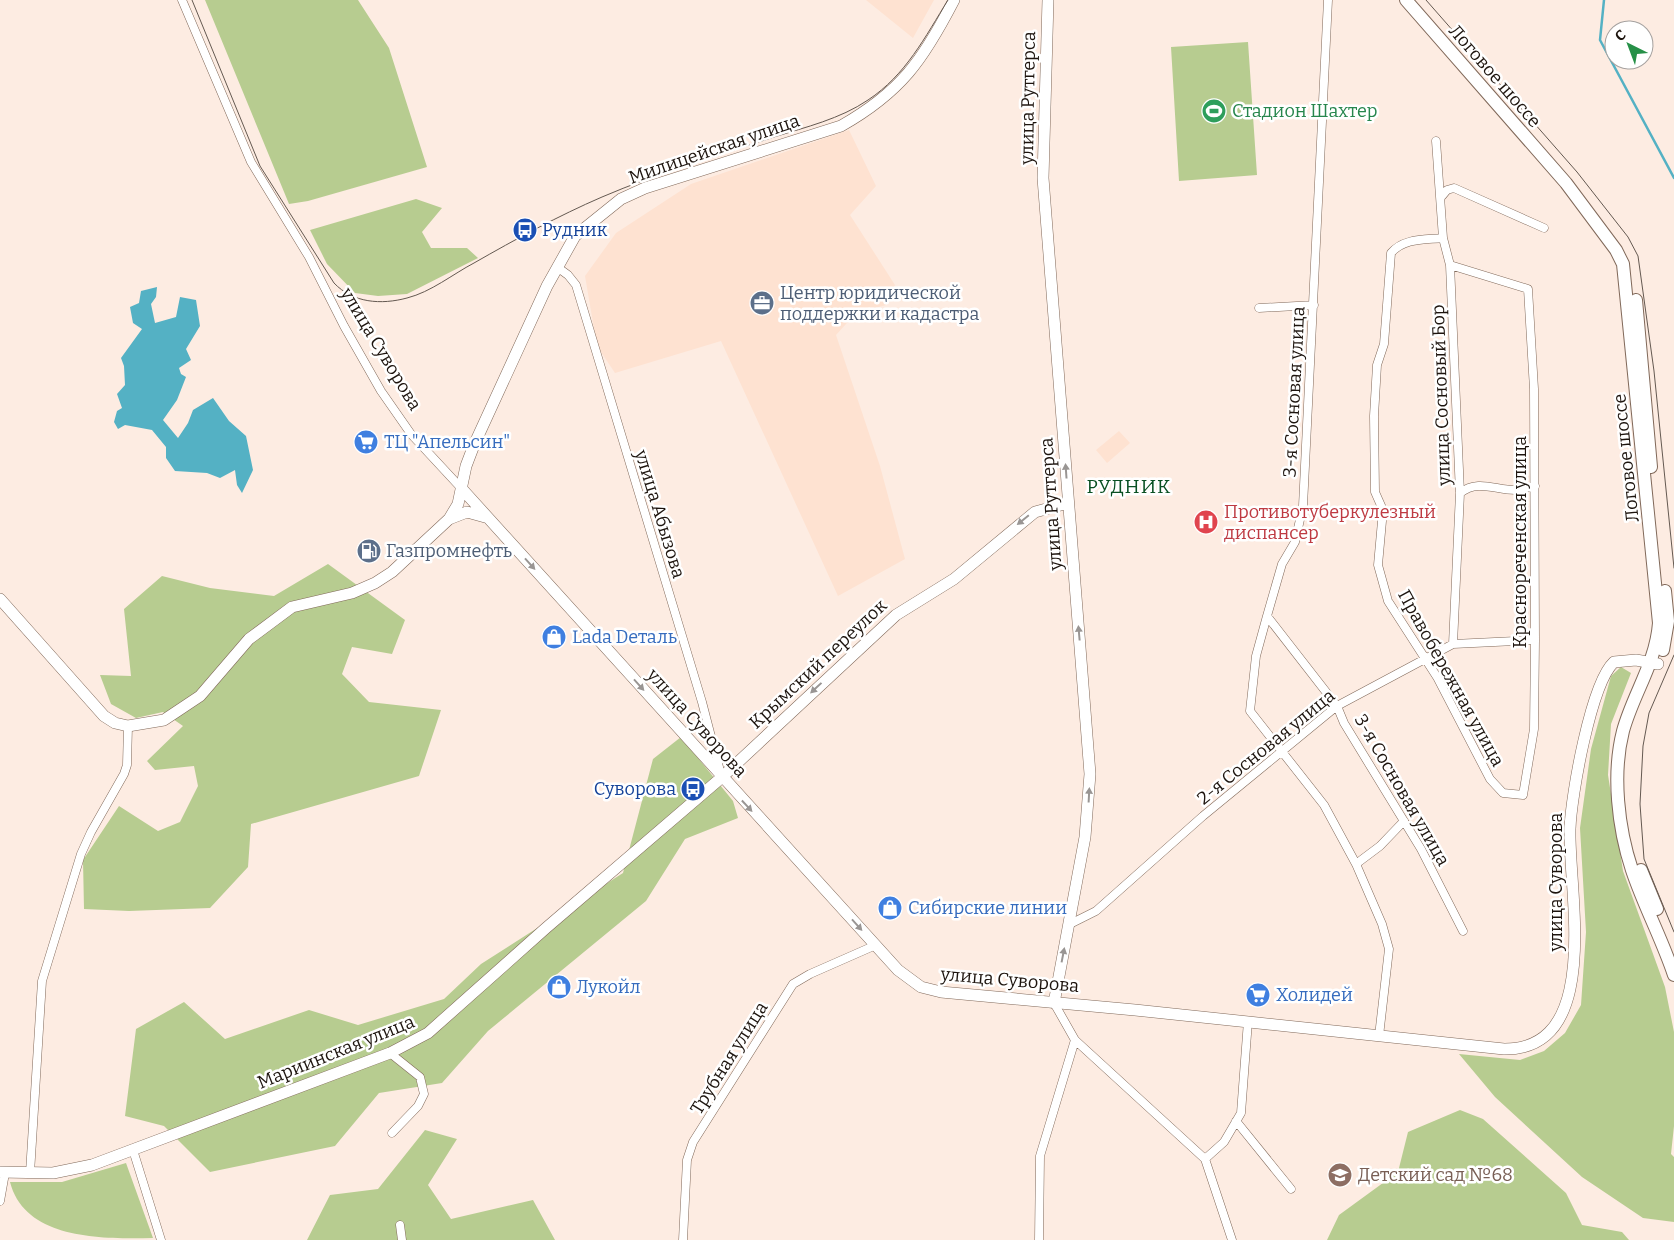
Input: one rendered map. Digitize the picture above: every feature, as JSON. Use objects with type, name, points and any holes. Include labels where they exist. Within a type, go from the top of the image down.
[{"type":"main road","name":"Милицейская улица","points":[[449,519],[458,504],[466,466],[474,445],[557,267],[576,236],[621,199],[654,185],[840,126],[859,116],[901,83],[927,49],[954,0]]},
{"type":"main road","name":"улица Рутгерса","points":[[1048,0],[1043,178],[1090,774],[1085,837],[1054,1003]]},
{"type":"main road","name":"Логовое шоссе","points":[[1406,0],[1566,183],[1608,238],[1623,264],[1657,597],[1658,633],[1655,664],[1623,731],[1618,772],[1620,809],[1625,847],[1632,870],[1674,975]]},
{"type":"main road","name":"Логовое шоссе","points":[[1417,0],[1572,177],[1623,245],[1630,261],[1643,352],[1652,479],[1668,621],[1667,633],[1631,733],[1625,769],[1626,785],[1633,845],[1639,866],[1674,949]]},
{"type":"main road","name":"улица Суворова","points":[[462,489],[722,778],[876,945],[906,977],[930,990],[1516,1049],[1536,1041],[1546,1035],[1556,1024],[1563,1013],[1568,997],[1574,958],[1575,915],[1570,829],[1579,768],[1604,674],[1614,662],[1628,659],[1655,664]]},
{"type":"main road","name":"Крымский переулок","points":[[722,778],[896,615],[954,579],[1035,512],[1068,503]]},
{"type":"main road","points":[[0,599],[104,716],[115,723],[128,726],[164,720],[200,696],[249,639],[292,607],[352,593],[375,583],[392,572],[449,519],[467,512],[487,517]]},
{"type":"main road","name":"Мариинская улица","points":[[3,1173],[46,1174],[72,1170],[133,1150],[390,1053],[428,1033],[546,928],[722,778]]},
{"type":"street","name":"улица Суворова","points":[[182,0],[251,162],[309,257],[344,326],[381,391],[411,434],[462,489]]},
{"type":"street","name":"3-я Сосновая улица","points":[[1328,0],[1303,506],[1295,542],[1282,564],[1267,616],[1336,706],[1344,723],[1404,821],[1463,931]]},
{"type":"street","name":"улица Сосновый Бор","points":[[1436,141],[1442,196],[1443,238],[1450,264],[1460,492],[1453,644]]},
{"type":"street","points":[[1442,196],[1447,190],[1454,188],[1544,228]]},
{"type":"street","name":"Правобережная улица","points":[[1443,238],[1398,244],[1391,253],[1384,344],[1377,365],[1374,416],[1375,492],[1383,510],[1378,565],[1388,601],[1442,686],[1490,779],[1503,793],[1523,796]]},
{"type":"street","name":"Краснореченская улица","points":[[1450,264],[1528,289],[1534,389],[1535,640],[1534,730],[1523,796]]},
{"type":"street","name":"улица Абызова","points":[[557,267],[568,275],[576,285],[702,702],[722,778]]},
{"type":"street","points":[[1259,308],[1314,305]]},
{"type":"street","points":[[1460,492],[1469,486],[1491,485],[1515,490],[1535,486]]},
{"type":"street","points":[[1267,616],[1256,656],[1250,711],[1324,805],[1356,864],[1382,924],[1389,949],[1379,1036]]},
{"type":"street","name":"2-я Сосновая улица","points":[[1070,924],[1096,911],[1282,750],[1336,706],[1453,644],[1535,640]]},
{"type":"street","points":[[30,1173],[42,981],[81,854],[91,832],[124,774],[127,765],[128,726]]},
{"type":"street","points":[[1356,864],[1380,846],[1404,821]]},
{"type":"street","name":"Трубная улица","points":[[683,1240],[687,1160],[693,1142],[793,984],[810,974],[876,945]]},
{"type":"street","points":[[1054,1003],[1075,1040],[1205,1159],[1232,1240]]},
{"type":"street","points":[[1205,1159],[1224,1142],[1240,1113],[1248,1021]]},
{"type":"street","points":[[1039,1240],[1040,1156],[1075,1040]]},
{"type":"street","points":[[390,1053],[420,1077],[424,1094],[418,1106],[392,1132]]},
{"type":"street","points":[[1236,1121],[1290,1189]]},
{"type":"street","points":[[133,1150],[161,1240]]},
{"type":"street","points":[[0,1201],[3,1173]]},
{"type":"street","points":[[400,1225],[402,1240]]},
{"type":"shaded area","points":[[866,0],[934,0],[913,38]]},
{"type":"shaded area","points":[[849,130],[876,186],[850,215],[895,285],[886,305],[856,313],[836,335],[880,466],[905,559],[838,596],[721,341],[615,373],[597,346],[585,276],[616,233],[691,184]]},
{"type":"shaded area","points":[[1119,431],[1130,443],[1107,463],[1096,450]]},
{"type":"green space","points":[[205,0],[358,0],[389,48],[427,167],[308,201],[289,204]]},
{"type":"green space","name":"Стадион Шахтер","points":[[1248,42],[1257,175],[1179,181],[1171,47]]},
{"type":"green space","points":[[416,199],[442,208],[422,232],[431,248],[467,248],[478,258],[407,294],[378,296],[355,293],[327,264],[310,230]]},
{"type":"green space","points":[[328,564],[405,620],[392,654],[352,647],[342,674],[369,702],[441,710],[419,776],[251,824],[248,867],[210,908],[129,911],[84,909],[83,860],[119,806],[158,831],[180,822],[198,786],[194,766],[155,770],[147,761],[183,726],[163,712],[136,718],[111,704],[100,675],[131,676],[124,609],[162,576],[210,588],[274,596]]},
{"type":"green space","points":[[1621,667],[1631,673],[1611,724],[1608,775],[1623,871],[1665,987],[1674,1032],[1674,1126],[1671,1154],[1674,1157],[1674,1222],[1643,1218],[1582,1177],[1495,1097],[1459,1054],[1520,1060],[1544,1051],[1565,1033],[1581,1005],[1586,932],[1580,828],[1591,749],[1611,676]]},
{"type":"green space","points":[[681,737],[733,801],[738,818],[685,839],[646,901],[488,1031],[442,1083],[379,1093],[335,1146],[210,1172],[164,1126],[125,1116],[136,1029],[184,1002],[225,1039],[309,1010],[358,1025],[444,999],[481,964],[623,873],[653,759]]},
{"type":"green space","points":[[1460,1110],[1483,1119],[1566,1193],[1582,1225],[1622,1232],[1629,1240],[1327,1240],[1339,1215],[1398,1172],[1408,1132]]},
{"type":"green space","points":[[425,1130],[457,1139],[428,1185],[451,1219],[533,1200],[555,1240],[307,1240],[330,1195],[378,1189]]},
{"type":"green space","points":[[126,1163],[153,1238],[89,1236],[68,1232],[48,1225],[32,1215],[18,1201],[10,1182],[62,1182]]},
{"type":"water","points":[[157,287],[156,297],[151,304],[155,323],[176,317],[180,297],[196,300],[200,326],[186,349],[191,360],[179,368],[181,374],[186,377],[177,400],[163,420],[178,438],[188,423],[193,410],[213,398],[229,421],[246,436],[253,470],[242,493],[237,485],[235,470],[220,478],[207,473],[175,471],[166,458],[166,447],[152,430],[125,425],[118,429],[114,422],[117,411],[122,408],[117,394],[125,385],[124,366],[121,358],[142,329],[133,323],[130,307],[139,303],[141,291]]},
{"type":"waterway","points":[[1604,0],[1600,40],[1674,178]]},
{"type":"tram line","points":[[192,0],[260,166],[334,283],[350,295],[377,302],[407,298],[425,292],[537,228],[623,188],[687,165],[822,122],[857,107],[881,90],[904,67],[923,41],[948,0]]},
{"type":"tram line","points":[[1426,0],[1577,172],[1628,237],[1638,256],[1654,371],[1674,568]]},
{"type":"tram line","points":[[1674,655],[1649,713],[1643,746],[1640,804],[1644,859],[1674,932]]},
{"type":"place","name":"Стадион Шахтер","points":[[1214,111]]},
{"type":"place","name":"Рудник","points":[[525,230]]},
{"type":"place","name":"Центр юридической поддержки и кадастра","points":[[762,303]]},
{"type":"place","name":"ТЦ \"Апельсин\"","points":[[366,442]]},
{"type":"place","name":"Противотуберкулезный диспансер","points":[[1206,522]]},
{"type":"place","name":"Газпромнефть","points":[[369,551]]},
{"type":"place","name":"Lada Dеталь","points":[[554,637]]},
{"type":"place","name":"Суворова","points":[[693,789]]},
{"type":"place","name":"Сибирские линии","points":[[890,908]]},
{"type":"place","name":"Лукойл","points":[[559,987]]},
{"type":"place","name":"Холидей","points":[[1258,995]]},
{"type":"place","name":"Детский сад №68","points":[[1340,1175]]},
{"type":"district","name":"РУДНИК","points":[[1129,486]]}]
